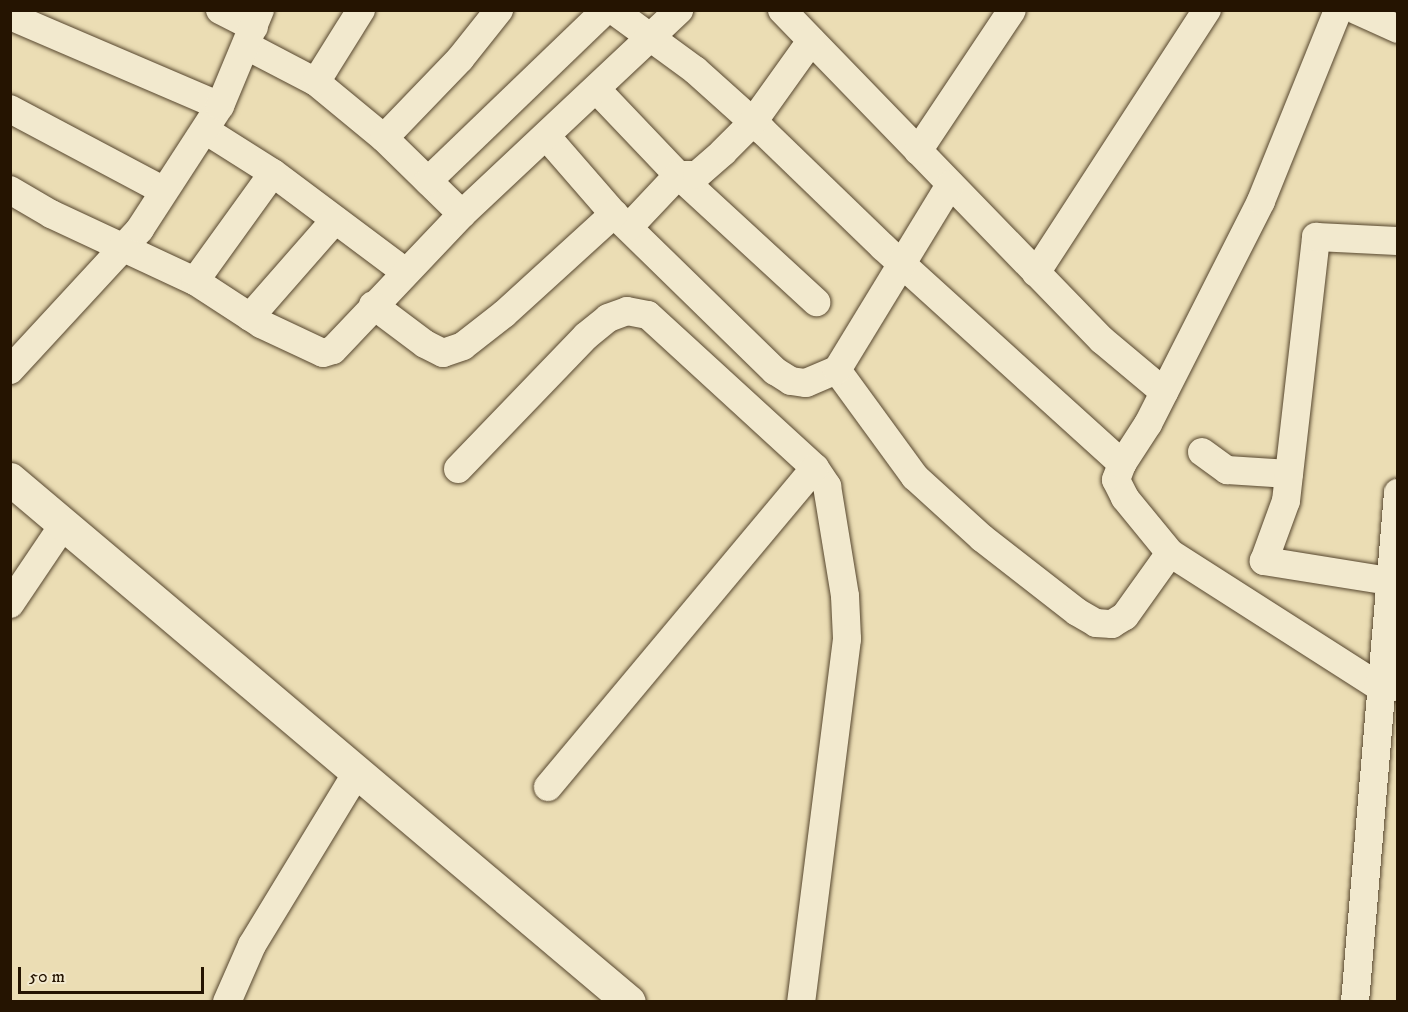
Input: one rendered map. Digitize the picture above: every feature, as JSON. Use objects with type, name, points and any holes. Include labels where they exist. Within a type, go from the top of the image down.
[{"type":"street","points":[[220,10],[254,28],[384,138],[462,214]]},
{"type":"street","points":[[316,82],[361,10]]},
{"type":"street","points":[[384,138],[460,58],[499,10]]},
{"type":"street","points":[[428,181],[606,10]]},
{"type":"street","points":[[613,10],[695,70],[1122,465]]},
{"type":"street","points":[[10,190],[51,214],[125,246],[195,281],[310,350],[323,353],[333,350],[404,271],[462,214],[652,39],[679,10]]},
{"type":"street","points":[[918,151],[1012,10]]},
{"type":"street","points":[[1036,273],[1207,10]]},
{"type":"street","points":[[1338,10],[1261,201],[1164,392],[1122,465],[1116,480],[1125,498],[1170,553],[1388,687]]},
{"type":"street","points":[[1356,10],[1398,29]]},
{"type":"street","points":[[10,16],[212,118],[273,173],[404,271]]},
{"type":"street","points":[[373,304],[434,349],[443,353],[463,346],[678,175],[697,175],[753,122],[802,23],[918,151],[1036,273],[1102,340],[1164,392]]},
{"type":"street","points":[[10,370],[125,246],[212,118],[254,28]]},
{"type":"street","points":[[597,90],[678,175],[816,302]]},
{"type":"street","points":[[10,109],[164,191]]},
{"type":"street","points":[[547,137],[622,220],[775,371],[791,381],[806,383],[837,370],[904,265],[950,185]]},
{"type":"street","points":[[195,281],[273,173]]},
{"type":"street","points":[[250,316],[335,220]]},
{"type":"street","points":[[1389,581],[1264,561],[1280,523],[1289,474],[1316,237],[1398,242]]},
{"type":"street","points":[[458,469],[586,336],[608,318],[627,311],[648,315],[815,468],[828,486],[847,639],[801,1002]]},
{"type":"street","points":[[837,370],[915,477],[982,538],[1096,623],[1112,624],[1125,616],[1170,553]]},
{"type":"street","points":[[1202,452],[1227,470],[1289,474]]},
{"type":"street","points":[[548,787],[815,468]]},
{"type":"street","points":[[10,479],[629,1002]]},
{"type":"street","points":[[1355,1002],[1388,687],[1389,581],[1398,492]]},
{"type":"street","points":[[10,604],[64,524]]},
{"type":"street","points":[[227,1002],[252,945],[357,772]]}]
